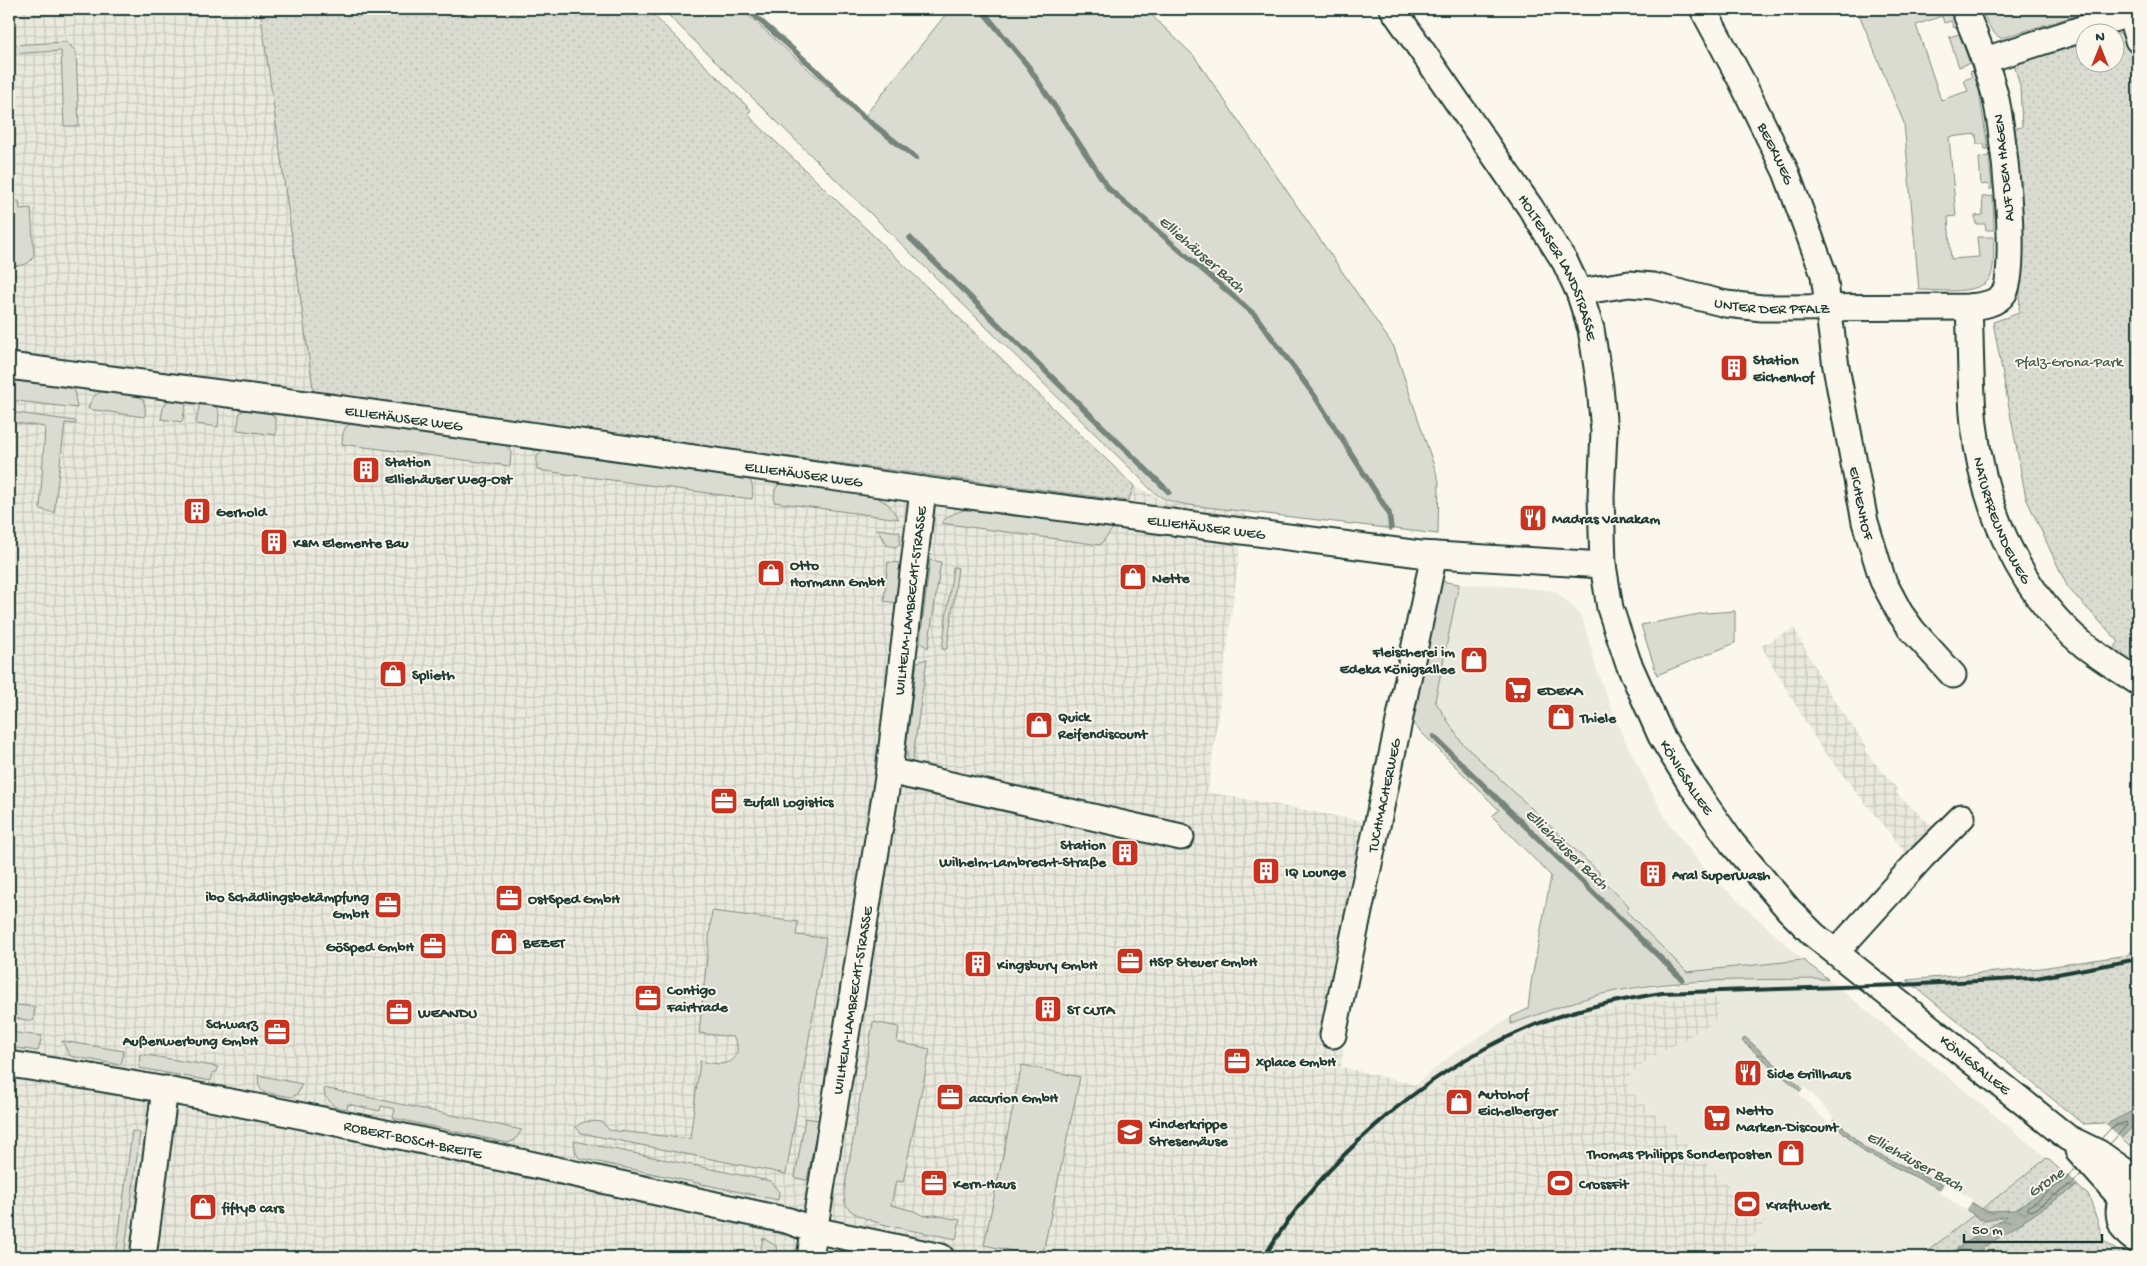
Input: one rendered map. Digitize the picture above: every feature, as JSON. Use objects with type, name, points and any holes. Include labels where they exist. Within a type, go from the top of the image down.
[{"type":"street","name":"HOLTENSER LANDSTRASSE","points":[[1393,9],[1530,206],[1565,262],[1579,292],[1592,336],[1604,432],[1600,497],[1603,565]]},
{"type":"street","name":"BEEKWEG","points":[[1703,9],[1786,172],[1824,276],[1828,306]]},
{"type":"street","name":"AUF DEM HAGEN","points":[[1964,9],[1985,60],[1995,98],[2003,144],[2008,204],[2009,272],[2004,294],[1982,306],[1970,307]]},
{"type":"street","points":[[1985,60],[2134,12],[2138,40]]},
{"type":"street","name":"UNTER DER PFALZ","points":[[1579,292],[1629,284],[1653,286],[1726,304],[1762,308],[1828,306],[1970,307]]},
{"type":"street","name":"EICHENHOF","points":[[1828,306],[1836,367],[1865,522],[1883,582],[1913,632],[1953,675]]},
{"type":"street","name":"NATURFREUNDEWEG","points":[[1970,307],[1974,424],[1990,502],[2006,539],[2018,564],[2042,601],[2091,650],[2138,682]]},
{"type":"street","name":"ELLIEHÄUSER WEG","points":[[9,366],[314,405],[923,490],[1434,555],[1603,565]]},
{"type":"street","name":"WILHELM-LAMBRECHT-STRASSE","points":[[810,1257],[889,771],[923,490]]},
{"type":"street","name":"TUCHMACHERWEG","points":[[1333,1035],[1434,555]]},
{"type":"street","name":"KÖNIGSALLEE","points":[[1603,565],[1610,608],[1628,662],[1661,736],[1692,786],[1732,844],[1789,910],[1814,935],[2068,1138],[2099,1153],[2121,1198]]},
{"type":"street","points":[[889,771],[1181,837]]},
{"type":"street","points":[[1836,952],[1922,857],[1962,817]]},
{"type":"street","name":"ROBERT-BOSCH-BREITE","points":[[9,1064],[165,1089],[446,1147],[789,1221],[814,1230],[941,1257]]},
{"type":"street","points":[[143,1257],[165,1089]]},
{"type":"street","name":"KÖNIGSALLEE","points":[[2108,1171],[2137,1179]]},
{"type":"street","name":"KÖNIGSALLEE","points":[[2121,1198],[2128,1186],[2137,1179]]},
{"type":"street","points":[[2121,1198],[2119,1211],[2121,1225],[2128,1235],[2138,1241]]},
{"type":"shaded area","points":[[9,9],[260,9],[314,395],[1128,501],[1134,486],[1163,500],[1245,511],[1208,792],[1368,822],[1330,1046],[1344,1048],[1341,1067],[1417,1085],[1431,1092],[1454,1075],[1496,1050],[1534,1032],[1580,1015],[1663,1000],[1721,997],[1714,1022],[1644,1063],[1625,1080],[1632,1092],[1766,1222],[1750,1239],[1768,1257],[9,1257]]},
{"type":"shaded area","points":[[1459,584],[1495,585],[1555,591],[1576,610],[1582,617],[1598,674],[1623,737],[1666,819],[1707,872],[1803,960],[1687,972],[1626,911],[1629,906],[1599,877],[1599,871],[1462,743],[1435,701]]},
{"type":"shaded area","points":[[1794,628],[1827,689],[1867,747],[1864,750],[1898,790],[1896,793],[1935,829],[1908,856],[1821,748],[1761,646]]},
{"type":"shaded area","points":[[1828,979],[2047,1158],[1920,1257],[1768,1257],[1750,1239],[1766,1222],[1632,1092],[1625,1080],[1644,1063],[1673,1045],[1721,997],[1662,1000],[1580,1015],[1534,1032],[1496,1050],[1454,1075],[1254,1257],[1422,1079],[1461,1048],[1511,1017],[1511,1023],[1574,1002],[1617,991],[1727,980]]},
{"type":"green space","points":[[260,9],[647,9],[751,110],[748,114],[752,119],[1134,486],[1128,501],[314,395]]},
{"type":"green space","points":[[662,9],[741,9],[863,118],[950,9],[1145,9],[1194,56],[1394,347],[1439,481],[1438,534],[1189,505],[1167,500],[1156,494]]},
{"type":"green space","points":[[1857,9],[1949,9],[1957,27],[1954,28],[1951,21],[1944,23],[1942,16],[1916,25],[1941,100],[1968,91],[1964,80],[1972,77],[1970,72],[1973,71],[1979,91],[1988,149],[1985,149],[1984,144],[1977,144],[1976,134],[1949,137],[1956,216],[1948,217],[1951,259],[1979,257],[1977,237],[1994,237],[1991,276],[1979,287],[1948,291],[1919,290],[1904,123]]},
{"type":"green space","points":[[1981,9],[2098,9],[2001,38],[1991,29]]},
{"type":"green space","name":"Pfalz-Grona-Park","points":[[2128,31],[2138,61],[2138,674],[2108,655],[2119,642],[2068,588],[2026,498],[1993,322],[2019,313],[2023,220],[2015,128],[2022,127],[2020,86],[2014,64],[2074,47],[2074,72],[2124,72],[2124,32]]},
{"type":"green space","points":[[1959,34],[1970,63],[1959,67],[1949,37]]},
{"type":"green space","points":[[66,42],[76,51],[79,126],[64,126],[61,51],[9,54],[9,45]]},
{"type":"green space","points":[[1989,156],[1992,189],[1989,189],[1988,184],[1981,185],[1979,158]]},
{"type":"green space","points":[[12,193],[12,201],[19,201],[20,209],[31,208],[34,255],[30,262],[9,266],[9,194]]},
{"type":"green space","points":[[1993,196],[1994,230],[1986,230],[1985,224],[1976,224],[1975,216],[1983,215],[1982,197]]},
{"type":"green space","points":[[9,376],[69,384],[74,390],[77,408],[9,400]]},
{"type":"green space","points":[[107,390],[136,393],[143,401],[145,417],[88,409],[94,396]]},
{"type":"green space","points":[[170,398],[183,400],[186,405],[182,422],[161,419],[163,408]]},
{"type":"green space","points":[[202,402],[218,409],[218,427],[196,424],[199,406]]},
{"type":"green space","points":[[248,409],[271,413],[275,420],[276,435],[237,430],[240,412]]},
{"type":"green space","points":[[9,412],[76,421],[76,424],[65,423],[54,513],[40,509],[45,427],[9,422]]},
{"type":"green space","points":[[353,423],[505,444],[511,452],[510,466],[342,444],[345,429]]},
{"type":"green space","points":[[546,449],[745,476],[752,486],[752,499],[537,470],[537,456]]},
{"type":"green space","points":[[787,482],[873,495],[888,504],[899,519],[774,502],[775,490],[779,484]]},
{"type":"green space","points":[[978,508],[1115,526],[1100,545],[941,523],[949,516],[958,512]]},
{"type":"green space","points":[[877,529],[900,532],[900,544],[895,547],[887,545]]},
{"type":"green space","points":[[930,560],[941,562],[928,648],[920,642]]},
{"type":"green space","points":[[888,562],[900,563],[896,603],[884,601]]},
{"type":"green space","points":[[953,567],[958,568],[947,649],[942,649]]},
{"type":"green space","points":[[1440,581],[1459,584],[1435,701],[1462,743],[1599,872],[1599,877],[1629,906],[1626,911],[1687,972],[1803,960],[1828,979],[1722,980],[1642,987],[1589,997],[1511,1024],[1511,1017],[1528,1009],[1551,876],[1492,816],[1499,810],[1409,720]]},
{"type":"green space","points":[[1735,611],[1735,643],[1657,675],[1641,625],[1705,613]]},
{"type":"green space","points":[[927,659],[912,764],[908,759],[906,746],[917,662]]},
{"type":"green space","points":[[712,911],[798,922],[796,935],[826,938],[786,1174],[581,1133],[576,1127],[584,1122],[602,1122],[609,1130],[690,1139],[700,1061],[715,1064],[726,1063],[731,1061],[737,1053],[737,1044],[733,1037],[699,1033]]},
{"type":"green space","points":[[2138,947],[2138,1149],[2128,1145],[2105,1123],[2083,1124],[1907,980],[2041,968],[2127,955]]},
{"type":"green space","points":[[9,1004],[35,1007],[33,1021],[9,1017]]},
{"type":"green space","points":[[873,1022],[899,1027],[897,1042],[930,1049],[903,1182],[896,1181],[891,1205],[914,1211],[924,1216],[934,1215],[960,1220],[956,1239],[885,1225],[859,1216],[850,1210],[846,1204],[844,1192]]},
{"type":"green space","points":[[9,1032],[42,1036],[38,1051],[9,1047]]},
{"type":"green space","points":[[62,1041],[124,1051],[121,1065],[70,1056]]},
{"type":"green space","points":[[140,1054],[218,1067],[217,1072],[213,1072],[211,1081],[139,1068]]},
{"type":"green space","points":[[1022,1065],[1080,1077],[1042,1257],[984,1245]]},
{"type":"green space","points":[[258,1075],[302,1084],[298,1093],[292,1097],[263,1092],[259,1086]]},
{"type":"green space","points":[[324,1088],[522,1130],[515,1140],[508,1143],[393,1118],[395,1109],[381,1106],[380,1111],[348,1104],[347,1109],[335,1107],[325,1096]]},
{"type":"green space","points":[[805,1118],[819,1120],[807,1180],[795,1178]]},
{"type":"green space","points":[[132,1131],[140,1133],[124,1257],[116,1257]]},
{"type":"green space","points":[[574,1141],[770,1181],[779,1192],[778,1200],[579,1158]]},
{"type":"green space","points":[[2047,1158],[2089,1196],[2104,1241],[2126,1257],[1920,1257]]},
{"type":"green space","points":[[763,1238],[776,1246],[778,1257],[759,1257]]},
{"type":"water","points":[[1745,1037],[1866,1149],[1943,1184],[1982,1209],[1990,1211],[2016,1210],[2065,1173],[2107,1124],[2138,1108],[2138,1123],[2132,1127],[2078,1185],[1970,1257],[1944,1257],[2007,1216],[1985,1220],[1979,1219],[1940,1189],[1864,1152],[1801,1092],[1742,1041]]},
{"type":"pier","points":[[1804,1086],[1835,1118],[1830,1125],[1799,1094]]},
{"type":"pier","points":[[2105,1123],[2124,1141],[2080,1187],[2063,1171]]},
{"type":"pier","points":[[1945,1182],[1973,1200],[1966,1211],[1939,1192]]},
{"type":"waterway","points":[[747,9],[815,69],[860,114],[916,158]]},
{"type":"waterway","name":"Elliehäuser Bach","points":[[981,9],[1028,66],[1109,189],[1255,315],[1314,395],[1389,513],[1391,528]]},
{"type":"waterway","points":[[910,238],[1169,492]]},
{"type":"waterway","name":"Elliehäuser Bach","points":[[1434,737],[1682,979]]},
{"type":"railway","points":[[1264,1257],[1314,1187],[1377,1124],[1411,1096],[1447,1071],[1485,1049],[1523,1030],[1557,1017],[1609,1003],[1662,993],[1901,985],[2036,978],[2138,959]]},
{"type":"place","name":"Station Eichenhof","points":[[1734,368]]},
{"type":"place","name":"Station Elliehäuser Weg-Ost","points":[[366,470]]},
{"type":"place","name":"Gerhold","points":[[197,511]]},
{"type":"place","name":"Madras Vanakam","points":[[1533,518]]},
{"type":"place","name":"K&M Elemente Bau","points":[[274,542]]},
{"type":"place","name":"Otto Hormann GmbH","points":[[771,573]]},
{"type":"place","name":"Nette","points":[[1133,577]]},
{"type":"place","name":"Fleischerei im Edeka Königsallee","points":[[1474,660]]},
{"type":"place","name":"Splieth","points":[[393,674]]},
{"type":"place","name":"EDEKA","points":[[1518,690]]},
{"type":"place","name":"Thiele","points":[[1561,717]]},
{"type":"place","name":"Quick Reifendiscount","points":[[1039,725]]},
{"type":"place","name":"Zufall Logistics","points":[[724,801]]},
{"type":"place","name":"Station Wilhelm-Lambrecht-Straße","points":[[1125,853]]},
{"type":"place","name":"IQ Lounge","points":[[1266,871]]},
{"type":"place","name":"Aral SuperWash","points":[[1653,874]]},
{"type":"place","name":"OstSped GmbH","points":[[509,898]]},
{"type":"place","name":"ibo Schädlingsbekämpfung GmbH","points":[[388,905]]},
{"type":"place","name":"BEZET","points":[[504,942]]},
{"type":"place","name":"GöSped GmbH","points":[[433,946]]},
{"type":"place","name":"HSP Steuer GmbH","points":[[1130,961]]},
{"type":"place","name":"Kingsbury GmbH","points":[[978,964]]},
{"type":"place","name":"Contigo Fairtrade","points":[[648,998]]},
{"type":"place","name":"ST CUTA","points":[[1048,1009]]},
{"type":"place","name":"WEANDU","points":[[399,1012]]},
{"type":"place","name":"Schwarz Außenwerbung GmbH","points":[[277,1032]]},
{"type":"place","name":"xplace GmbH","points":[[1237,1061]]},
{"type":"place","name":"Side Grillhaus","points":[[1748,1073]]},
{"type":"place","name":"accurion GmbH","points":[[950,1097]]},
{"type":"place","name":"Autohof Eichelberger","points":[[1459,1102]]},
{"type":"place","name":"Netto Marken-Discount","points":[[1717,1118]]},
{"type":"place","name":"Kinderkrippe Stresemäuse","points":[[1130,1132]]},
{"type":"place","name":"Thomas Philipps Sonderposten","points":[[1791,1153]]},
{"type":"place","name":"Kern-Haus","points":[[934,1183]]},
{"type":"place","name":"CrossFit","points":[[1560,1183]]},
{"type":"place","name":"Kraftwerk","points":[[1747,1204]]},
{"type":"place","name":"fifty8 cars","points":[[203,1207]]},
{"type":"water label","name":"Grone","points":[[2045,1181]]}]
